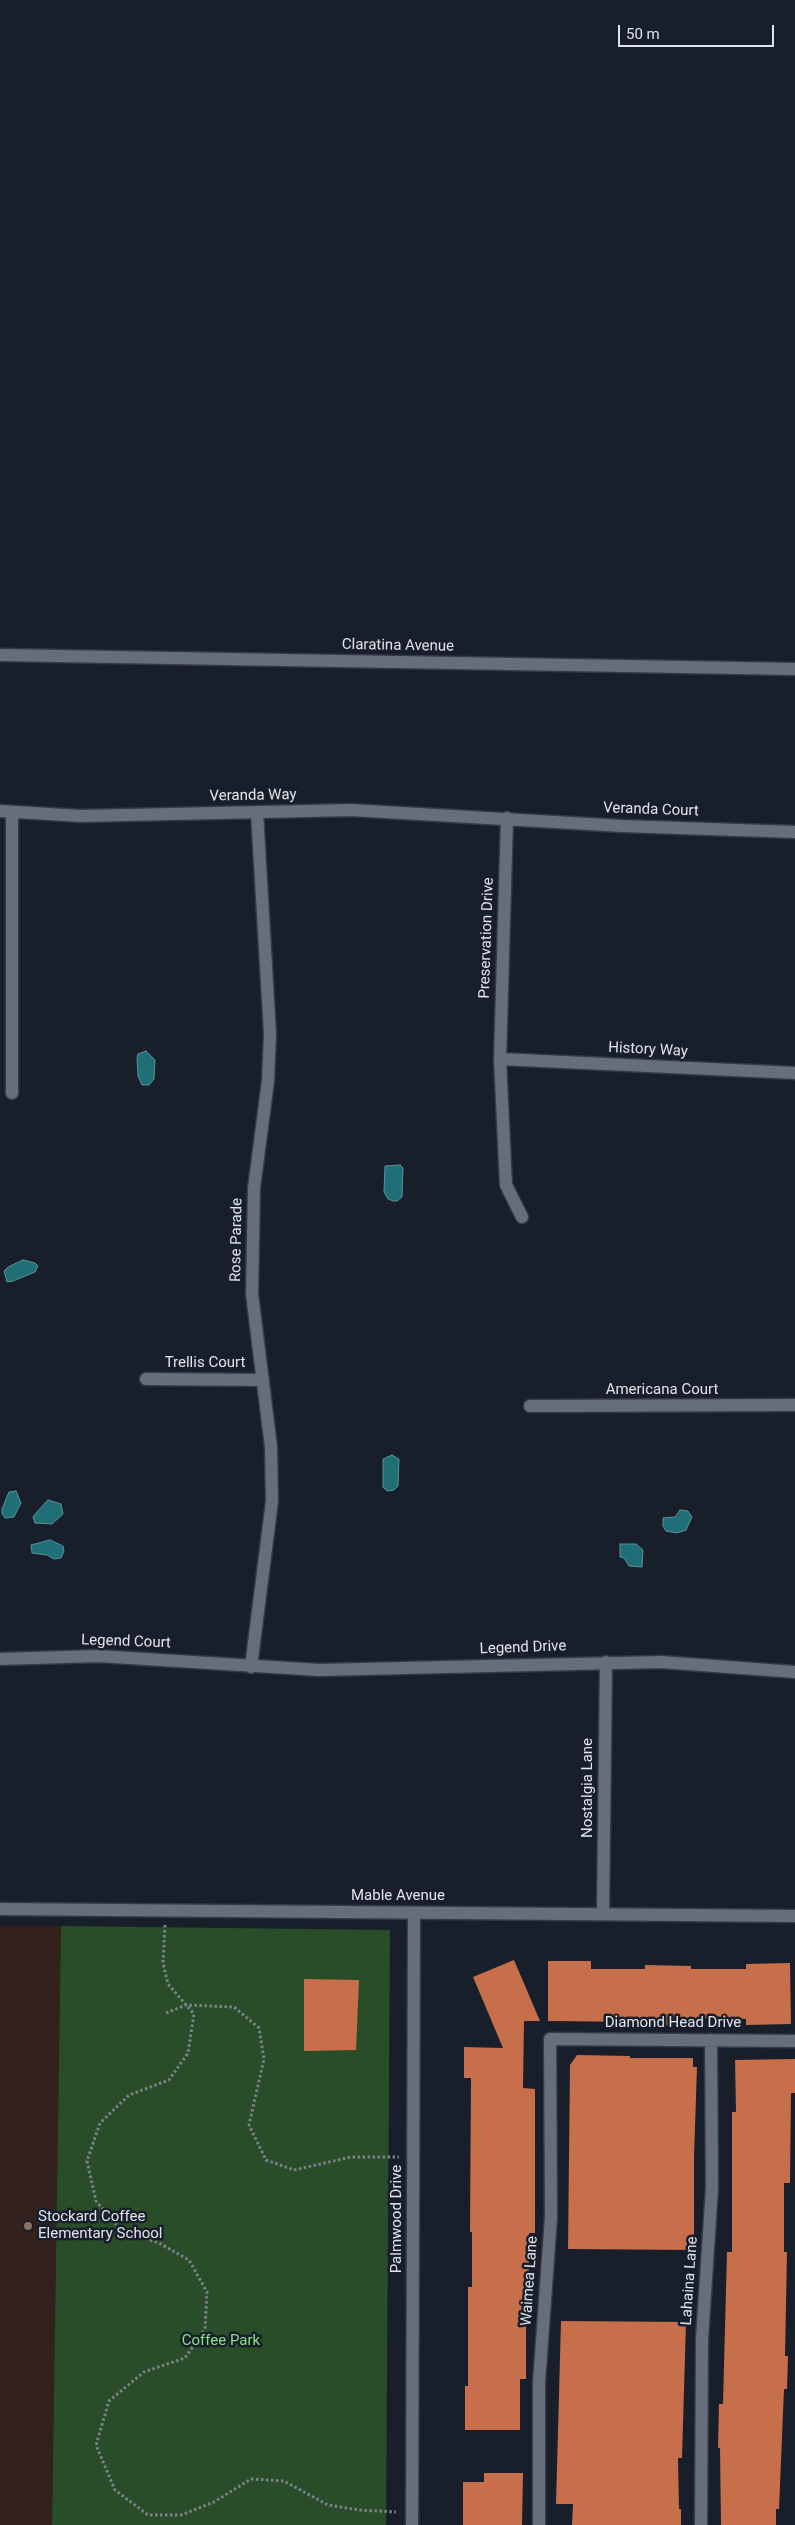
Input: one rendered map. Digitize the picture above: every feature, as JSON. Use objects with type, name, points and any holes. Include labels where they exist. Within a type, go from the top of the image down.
[{"type":"street","name":"Claratina Avenue","points":[[0,655],[795,669]]},
{"type":"street","name":"Veranda Way","points":[[6,812],[80,816],[351,810],[507,818]]},
{"type":"street","points":[[6,812],[12,1093]]},
{"type":"street","name":"Rose Parade","points":[[251,1667],[272,1501],[271,1447],[252,1294],[254,1188],[268,1081],[270,1034],[257,812]]},
{"type":"street","name":"Veranda Court","points":[[507,818],[622,826],[795,832]]},
{"type":"street","name":"Preservation Drive","points":[[507,818],[500,1059],[506,1185],[522,1217]]},
{"type":"street","name":"History Way","points":[[500,1059],[795,1073]]},
{"type":"street","name":"Trellis Court","points":[[146,1379],[263,1380]]},
{"type":"street","name":"Americana Court","points":[[530,1406],[795,1405]]},
{"type":"street","name":"Legend Court","points":[[0,1659],[98,1656],[251,1667]]},
{"type":"street","name":"Nostalgia Lane","points":[[603,1914],[606,1662]]},
{"type":"street","name":"Legend Drive","points":[[251,1667],[387,1669],[661,1662],[795,1672]]},
{"type":"street","name":"Mable Avenue","points":[[0,1909],[795,1916]]},
{"type":"street","name":"Palmwood Drive","points":[[412,2519],[414,1912]]},
{"type":"street","name":"Diamond Head Drive","points":[[550,2039],[795,2041]]},
{"type":"street","name":"Waimea Lane","points":[[539,2525],[540,2383],[551,2217],[550,2039]]},
{"type":"street","name":"Lahaina Lane","points":[[701,2525],[702,2339],[712,2188],[711,2040]]},
{"type":"path","points":[[166,1911],[162,1963],[168,1984],[194,2014],[188,2053],[169,2080],[129,2095],[100,2123],[86,2161],[96,2201],[122,2231],[159,2243],[188,2260],[207,2292],[205,2329],[185,2358],[144,2372],[109,2401],[96,2445],[115,2490],[148,2515],[181,2514],[214,2502],[251,2479],[284,2481],[328,2505],[412,2519]]},
{"type":"path","points":[[166,2013],[186,2005],[234,2007],[259,2028],[264,2059],[248,2125],[266,2160],[294,2170],[351,2156],[413,2158]]},
{"type":"shaded area","name":"Stockard Coffee Elementary School","points":[[0,1926],[61,1926],[52,2525],[0,2525]]},
{"type":"green space","name":"Coffee Park","points":[[61,1926],[390,1930],[386,2525],[52,2525]]},
{"type":"water","points":[[146,1051],[155,1060],[154,1079],[149,1085],[142,1085],[138,1076],[137,1058],[138,1054]]},
{"type":"water","points":[[400,1165],[403,1168],[402,1197],[397,1201],[393,1201],[388,1199],[384,1192],[385,1166]]},
{"type":"water","points":[[23,1260],[35,1263],[38,1266],[35,1272],[7,1282],[4,1271]]},
{"type":"water","points":[[392,1455],[399,1459],[398,1486],[394,1490],[387,1491],[383,1487],[383,1459]]},
{"type":"water","points":[[16,1491],[21,1503],[14,1517],[5,1518],[2,1514],[2,1509],[9,1492]]},
{"type":"water","points":[[48,1500],[61,1504],[63,1514],[52,1524],[35,1523],[33,1517]]},
{"type":"water","points":[[680,1510],[688,1511],[692,1517],[686,1530],[677,1533],[666,1531],[663,1526],[663,1518],[675,1517]]},
{"type":"water","points":[[50,1540],[63,1546],[64,1551],[61,1558],[54,1559],[47,1555],[32,1553],[31,1545]]},
{"type":"water","points":[[620,1544],[636,1544],[643,1550],[642,1567],[629,1566],[624,1558],[620,1557]]},
{"type":"building","points":[[514,1960],[540,2021],[524,2021],[523,2088],[535,2089],[535,2233],[529,2233],[529,2280],[526,2280],[526,2379],[520,2379],[520,2430],[465,2430],[465,2386],[468,2386],[468,2287],[472,2287],[472,2232],[470,2232],[471,2078],[464,2078],[464,2047],[503,2048],[473,1977]]},
{"type":"building","points":[[548,1961],[591,1961],[591,1969],[645,1969],[645,1965],[691,1966],[691,1969],[746,1969],[746,1964],[790,1963],[791,2024],[746,2025],[746,2019],[690,2018],[690,2026],[644,2025],[644,2022],[548,2021]]},
{"type":"building","points":[[304,1979],[359,1980],[356,2050],[304,2051]]},
{"type":"building","points":[[577,2055],[630,2056],[630,2058],[693,2058],[693,2067],[697,2067],[694,2157],[694,2250],[568,2249],[570,2065]]},
{"type":"building","points":[[795,2059],[795,2093],[791,2093],[790,2183],[784,2183],[784,2252],[787,2252],[785,2356],[788,2356],[787,2389],[784,2389],[779,2509],[776,2509],[776,2525],[721,2525],[720,2448],[718,2448],[719,2404],[723,2404],[727,2252],[732,2252],[732,2112],[736,2112],[735,2060]]},
{"type":"building","points":[[561,2321],[686,2322],[682,2458],[678,2458],[681,2525],[572,2525],[573,2504],[556,2504]]},
{"type":"building","points":[[484,2473],[523,2473],[522,2525],[463,2525],[463,2482],[484,2482]]},
{"type":"place","name":"Stockard Coffee Elementary School","points":[[28,2226]]}]
